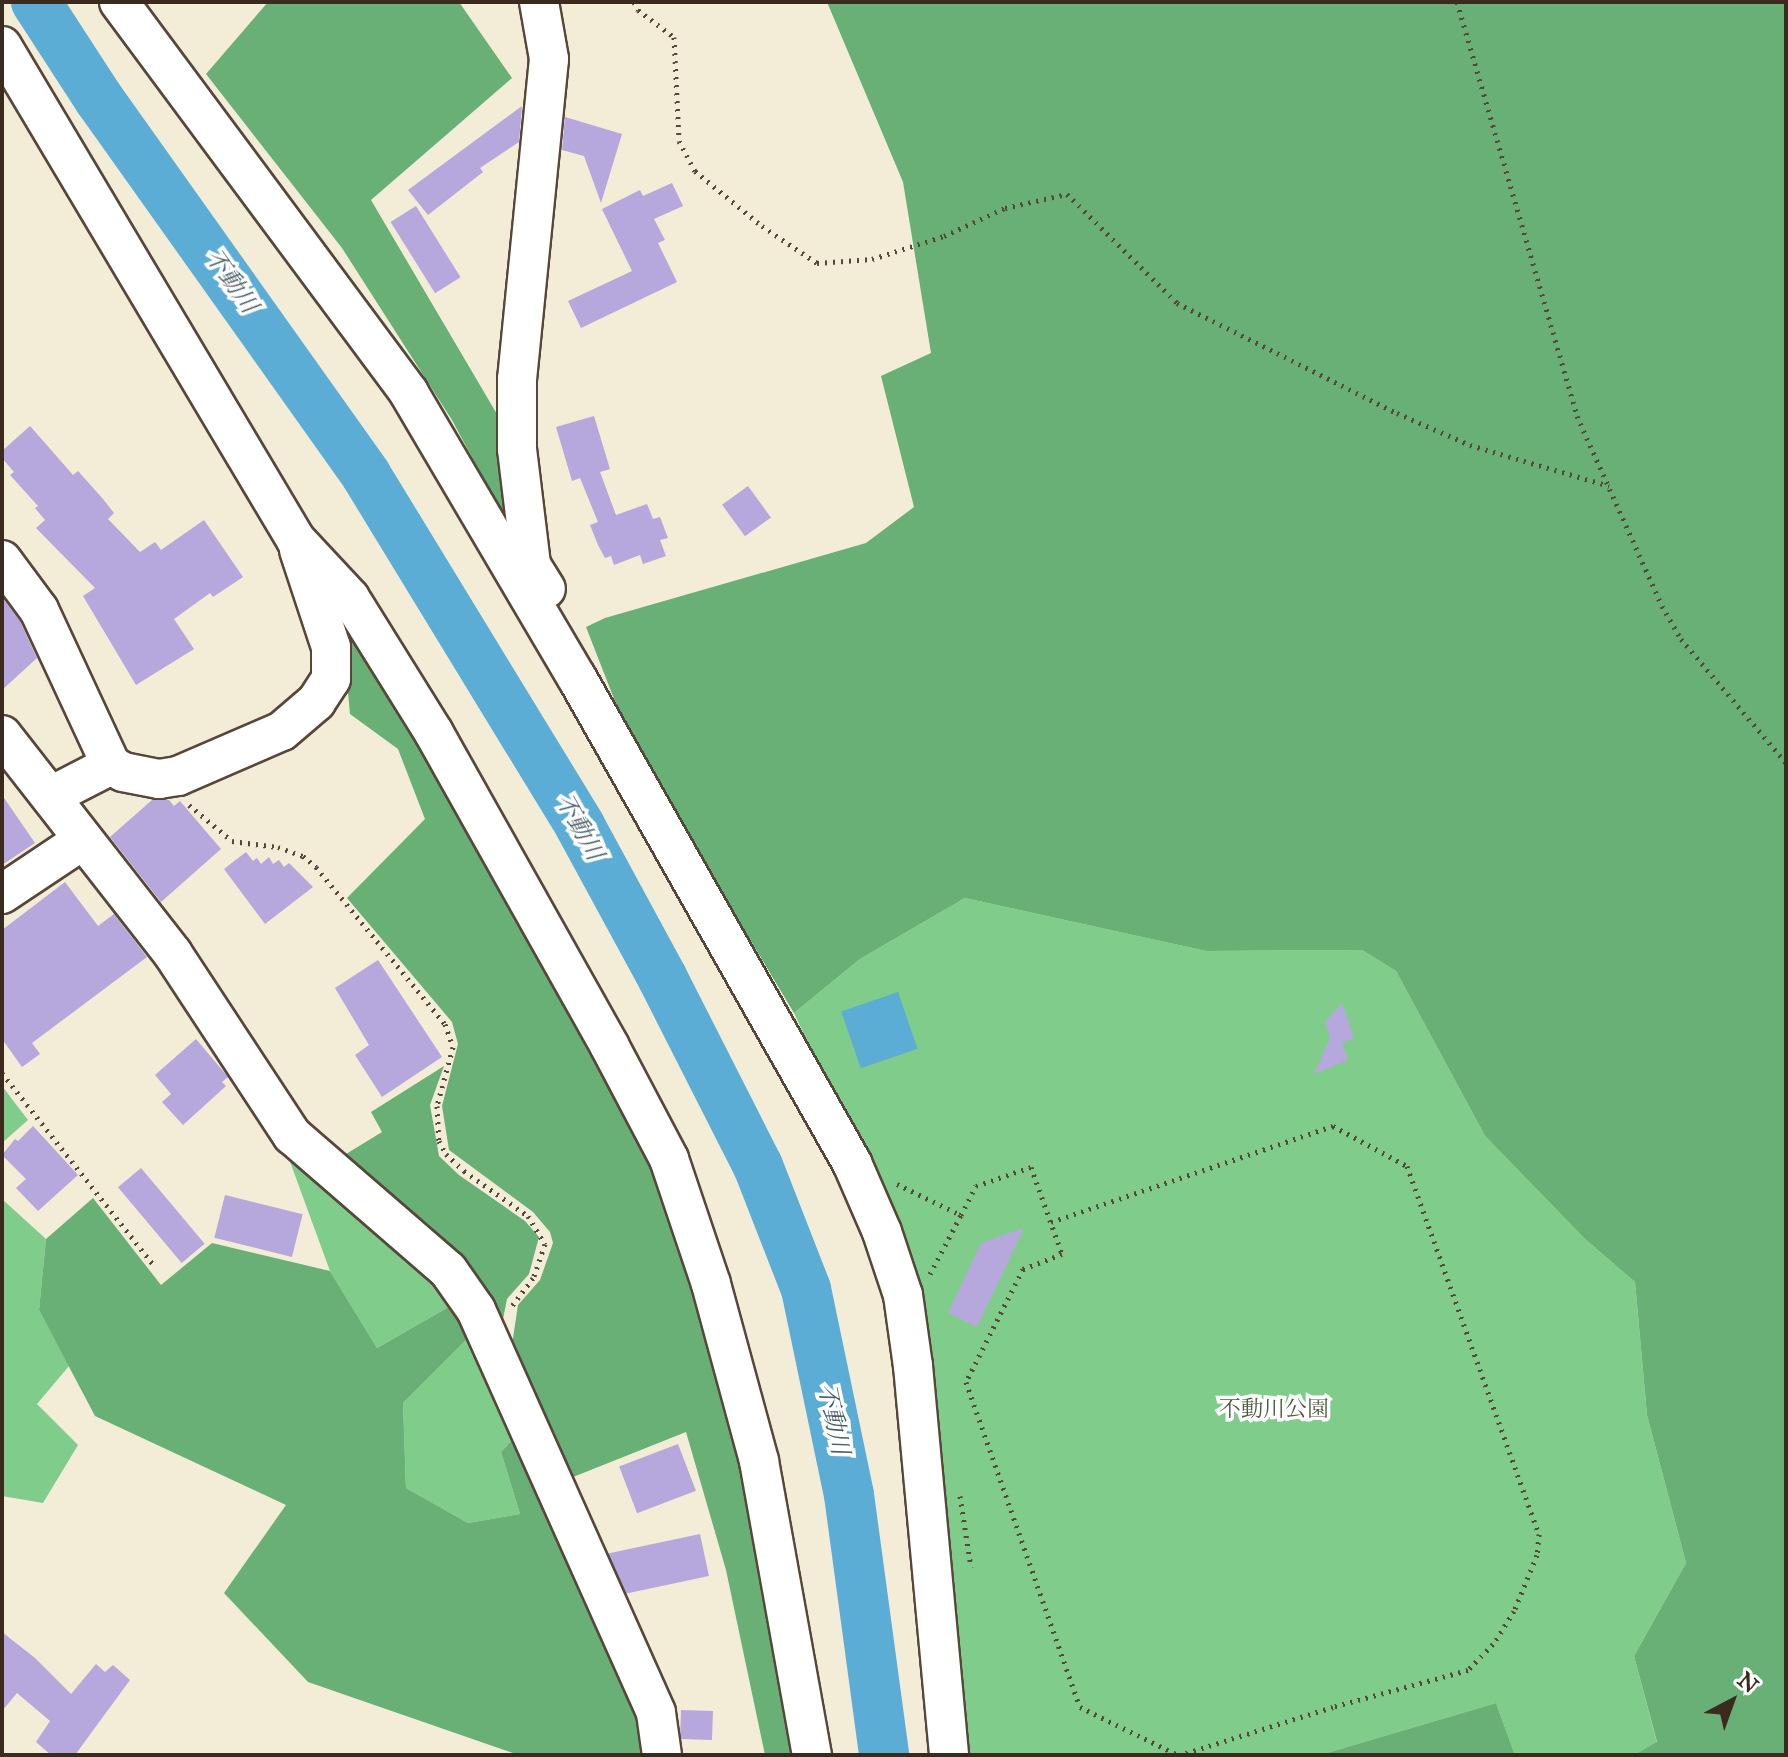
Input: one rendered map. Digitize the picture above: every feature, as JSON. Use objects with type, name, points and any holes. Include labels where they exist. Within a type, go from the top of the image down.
[{"type":"street","points":[[119,2],[409,393],[577,678],[852,1163],[882,1232],[903,1295],[917,1397],[949,1755]]},
{"type":"street","points":[[539,2],[549,59],[517,379],[517,449],[531,565],[583,655],[577,678]]},
{"type":"street","points":[[2,46],[296,540],[350,598],[434,733],[609,1045],[669,1159],[711,1284],[759,1461],[812,1755]]},
{"type":"street","points":[[2,560],[39,610],[111,765],[123,772],[159,779],[178,776],[282,731],[306,713],[325,691],[331,679],[331,647],[296,540]]},
{"type":"street","points":[[2,735],[173,954],[292,1135],[448,1270],[476,1310],[656,1713],[662,1755]]},
{"type":"street","points":[[51,796],[111,765]]},
{"type":"street","points":[[12,888],[83,840]]},
{"type":"path","points":[[634,2],[638,10],[674,37],[679,141],[695,171],[762,226],[817,263],[872,259],[944,236],[1005,208],[1067,194],[1177,303],[1470,445],[1609,486]]},
{"type":"path","points":[[1457,2],[1577,416],[1662,606],[1681,639],[1786,763]]},
{"type":"path","points":[[159,779],[232,841],[278,847],[303,856],[316,867],[445,1024],[453,1047],[437,1106],[439,1141],[446,1154],[464,1171],[528,1216],[545,1244],[533,1278],[512,1303],[509,1316]]},
{"type":"path","points":[[2,1073],[153,1264]]},
{"type":"path","points":[[852,1163],[961,1215],[976,1186],[1031,1167],[1062,1254],[1023,1269],[966,1382],[1080,1707],[1179,1755],[1333,1707],[1468,1670],[1493,1644],[1514,1611],[1537,1555],[1539,1534],[1407,1166],[1333,1126],[1051,1222]]},
{"type":"green space","points":[[268,2],[459,2],[512,78],[371,200],[504,426],[517,542],[452,420],[342,248],[206,74]]},
{"type":"green space","points":[[827,2],[1786,2],[1786,1755],[1634,1755],[1657,1742],[1634,1656],[1686,1563],[1647,1415],[1635,1282],[1585,1239],[1485,1136],[1396,971],[1362,950],[1206,951],[965,898],[860,959],[794,1013],[629,737],[586,627],[605,618],[866,543],[914,507],[881,376],[931,353],[903,182]]},
{"type":"green space","points":[[340,605],[657,1164],[746,1463],[799,1755],[765,1755],[726,1570],[686,1432],[558,1483],[510,1358],[518,1305],[540,1280],[553,1243],[550,1232],[533,1212],[449,1150],[442,1106],[458,1044],[452,1022],[347,898],[425,819],[398,749],[350,714]]},
{"type":"green space","name":"不動川公園","points":[[965,898],[1206,951],[1362,950],[1396,971],[1485,1136],[1585,1239],[1635,1282],[1647,1415],[1686,1563],[1634,1656],[1657,1743],[1634,1755],[1515,1755],[1496,1703],[1320,1755],[961,1755],[894,1226],[794,1013],[860,959]]},
{"type":"green space","points":[[444,1066],[430,1105],[439,1156],[459,1175],[525,1221],[539,1237],[529,1274],[507,1299],[501,1329],[333,1162],[382,1132],[371,1112]]},
{"type":"green space","points":[[2,1086],[28,1120],[2,1143]]},
{"type":"green space","points":[[281,1137],[459,1301],[377,1348],[330,1271]]},
{"type":"green space","points":[[93,1198],[161,1285],[212,1243],[330,1271],[377,1348],[459,1301],[475,1331],[403,1403],[406,1488],[468,1523],[520,1514],[501,1452],[518,1433],[654,1755],[519,1755],[308,1682],[224,1593],[286,1505],[95,1416],[39,1310],[46,1239]]},
{"type":"green space","points":[[2,1199],[46,1239],[39,1310],[69,1366],[37,1404],[78,1445],[43,1503],[2,1496]]},
{"type":"green space","points":[[475,1331],[518,1433],[501,1452],[520,1514],[468,1523],[406,1488],[403,1403]]},
{"type":"green space","points":[[1496,1703],[1515,1755],[1320,1755]]},
{"type":"water","points":[[898,992],[918,1049],[861,1068],[841,1012]]},
{"type":"building","points":[[522,106],[519,142],[480,168],[483,172],[428,215],[408,190]]},
{"type":"building","points":[[565,117],[622,134],[601,203],[584,156],[562,150]]},
{"type":"building","points":[[672,183],[683,206],[654,219],[665,240],[658,243],[677,282],[581,328],[568,301],[632,271],[602,209],[640,190],[643,196]]},
{"type":"building","points":[[416,206],[461,277],[435,293],[391,222]]},
{"type":"building","points":[[594,416],[610,469],[600,472],[616,515],[647,504],[653,519],[660,517],[668,538],[660,540],[666,556],[643,564],[640,555],[614,565],[611,556],[605,558],[598,545],[590,525],[598,522],[580,478],[572,481],[556,427]]},
{"type":"building","points":[[30,426],[73,475],[78,471],[103,499],[114,513],[108,519],[140,552],[155,542],[161,550],[204,520],[243,577],[213,597],[210,593],[174,619],[194,649],[136,685],[83,596],[95,588],[36,528],[45,520],[35,508],[38,506],[10,475],[14,472],[2,458],[2,451]]},
{"type":"building","points":[[748,486],[771,518],[745,536],[722,505]]},
{"type":"building","points":[[2,597],[20,621],[37,658],[2,690]]},
{"type":"building","points":[[2,795],[35,843],[2,865]]},
{"type":"building","points":[[152,800],[169,800],[174,806],[180,801],[221,849],[161,902],[110,837]]},
{"type":"building","points":[[246,852],[253,861],[257,858],[261,864],[269,857],[273,864],[279,860],[284,867],[289,863],[313,887],[265,924],[224,869]]},
{"type":"building","points":[[65,882],[98,926],[114,914],[147,957],[32,1043],[40,1054],[22,1067],[2,1039],[2,930]]},
{"type":"building","points":[[378,960],[442,1057],[382,1097],[355,1055],[369,1045],[335,988]]},
{"type":"building","points":[[1342,1003],[1354,1038],[1342,1043],[1348,1060],[1314,1074],[1330,1038],[1325,1022]]},
{"type":"building","points":[[196,1039],[228,1077],[222,1082],[226,1086],[183,1125],[162,1102],[171,1094],[155,1075]]},
{"type":"building","points":[[33,1126],[78,1175],[38,1211],[16,1188],[26,1179],[2,1155],[15,1139],[18,1141]]},
{"type":"building","points":[[141,1168],[205,1244],[182,1263],[118,1187]]},
{"type":"building","points":[[225,1195],[303,1214],[292,1257],[214,1238]]},
{"type":"building","points":[[1024,1228],[977,1327],[948,1313],[981,1243]]},
{"type":"building","points":[[678,1444],[696,1491],[637,1513],[619,1467]]},
{"type":"building","points":[[700,1534],[709,1576],[617,1596],[608,1554]]},
{"type":"building","points":[[2,1632],[35,1658],[71,1694],[96,1664],[105,1672],[113,1665],[130,1680],[75,1755],[51,1755],[36,1742],[50,1721],[17,1693],[2,1711]]},
{"type":"building","points":[[681,1710],[713,1711],[712,1740],[680,1739]]},
{"type":"waterway","name":"不動川","points":[[36,2],[99,99],[366,475],[580,826],[663,979],[758,1166],[806,1289],[849,1495],[884,1755]]}]
